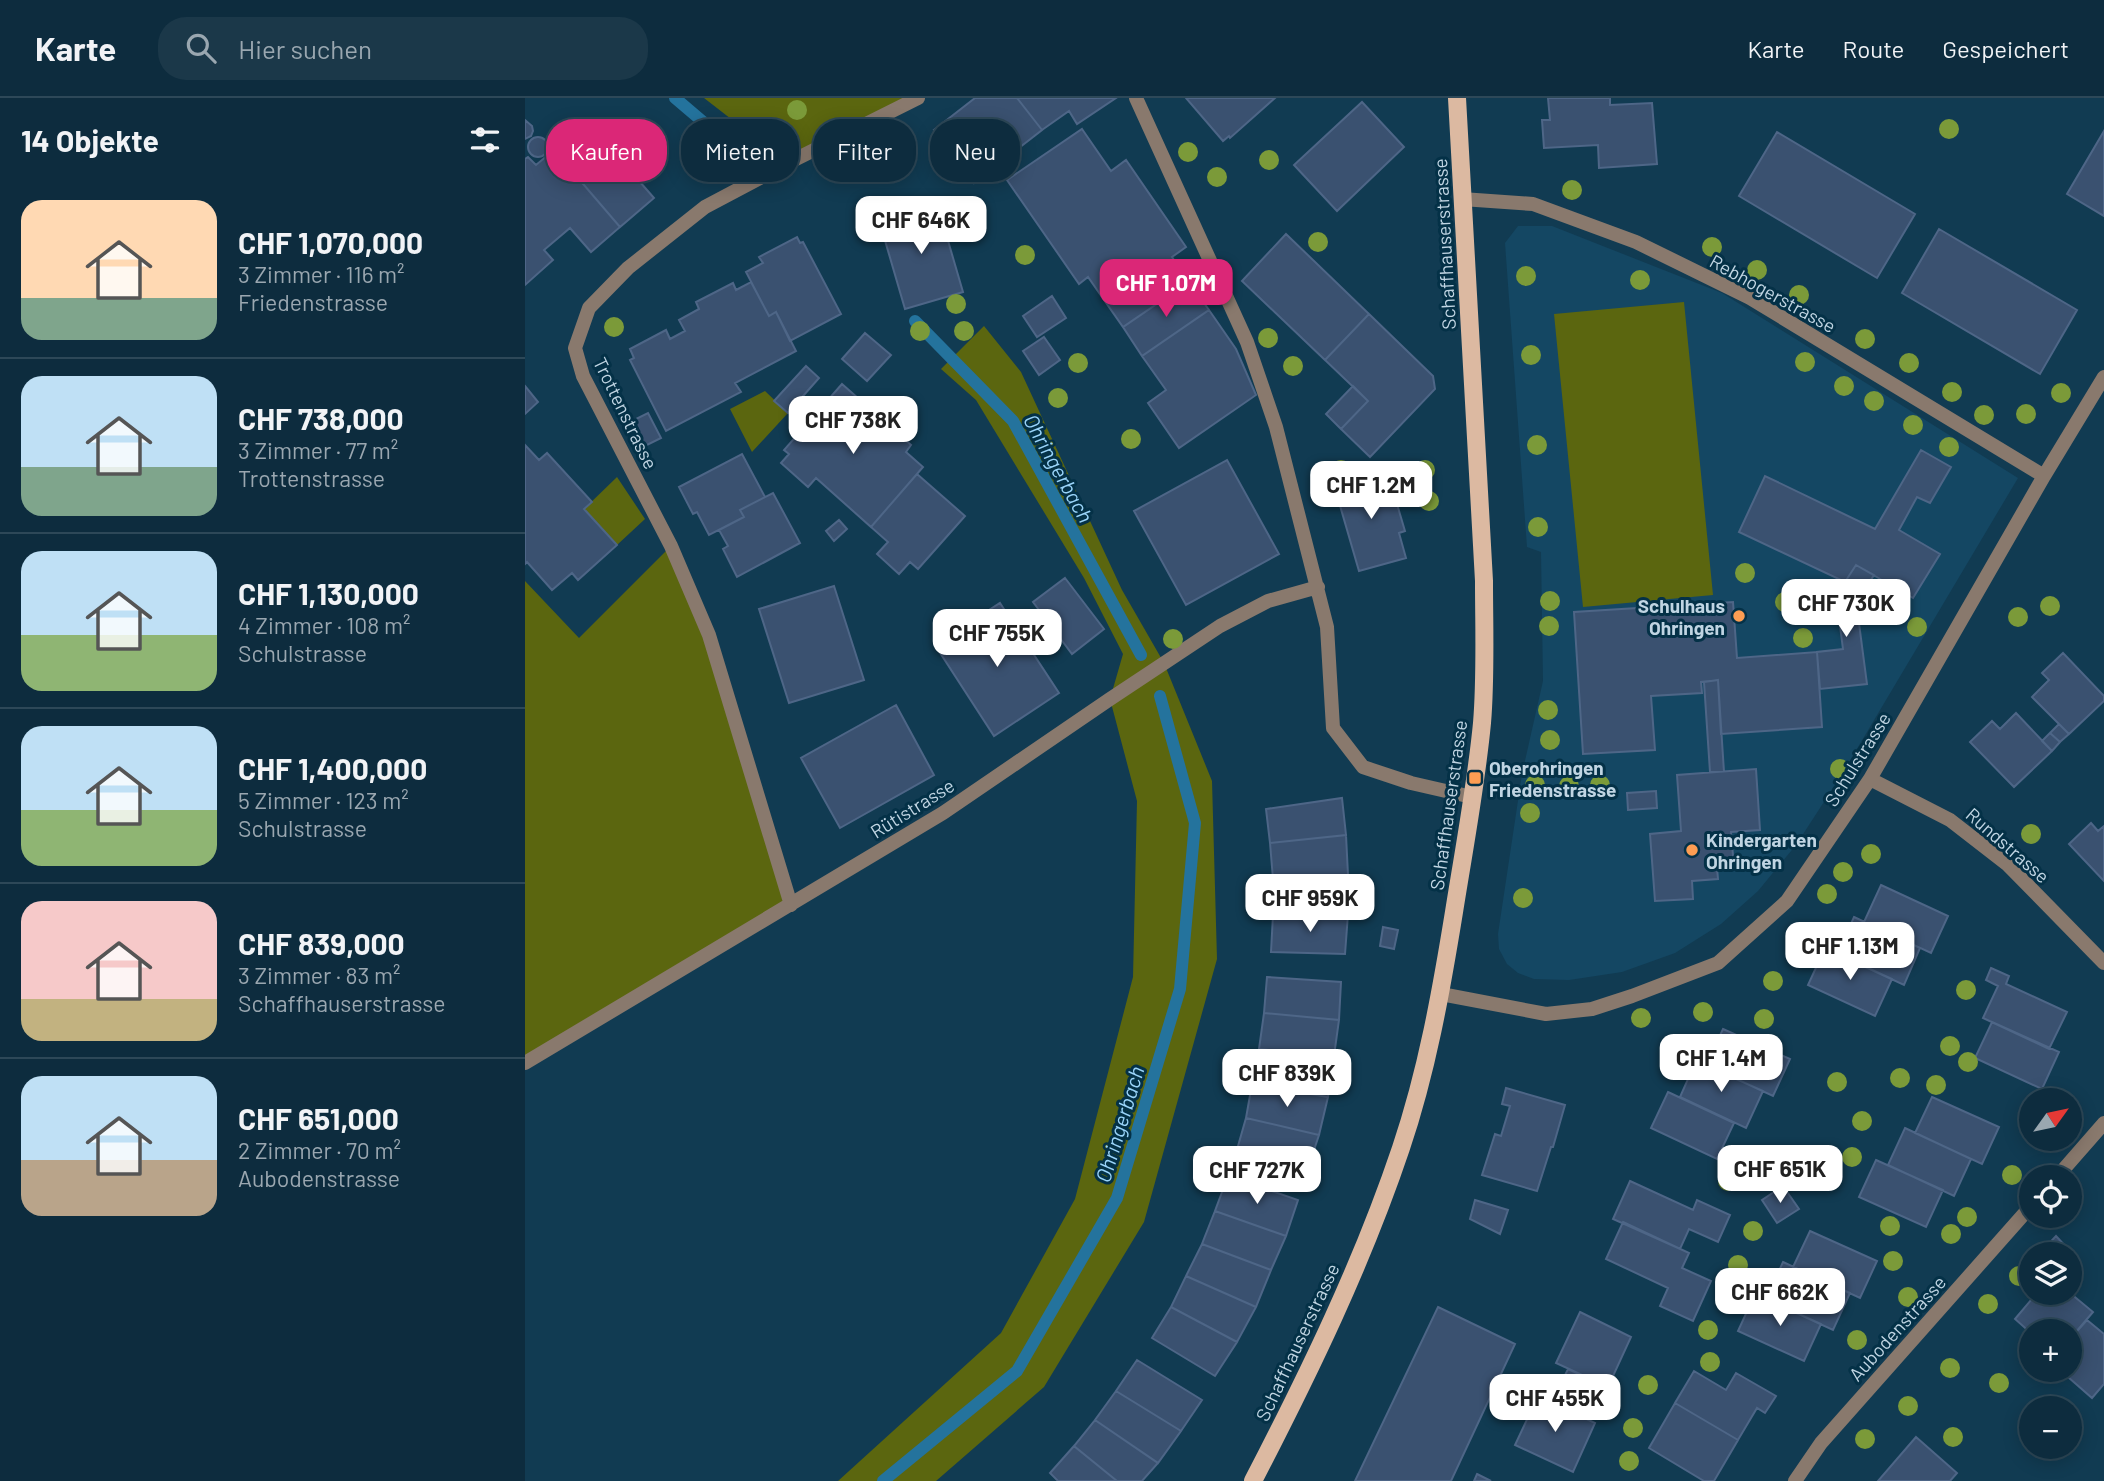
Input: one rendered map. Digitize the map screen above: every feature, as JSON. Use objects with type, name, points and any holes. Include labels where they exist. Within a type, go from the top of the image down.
[{"type":"main road","name":"Schaffhauserstrasse","points":[[1253,1481],[1335,1318],[1373,1227],[1401,1147],[1424,1072],[1440,995],[1472,797],[1482,722],[1484,581],[1457,98]]},
{"type":"street","name":"Trottenstrasse","points":[[791,905],[709,635],[671,546],[583,376],[575,348],[589,308],[628,268],[705,208],[919,98]]},
{"type":"street","points":[[1136,98],[1247,342],[1276,427],[1328,627],[1333,728],[1363,767],[1411,783],[1472,797]]},
{"type":"street","name":"Rebhogerstrasse","points":[[1462,199],[1533,204],[1636,242],[1750,298],[2045,476]]},
{"type":"street","name":"Schulstrasse","points":[[1440,995],[1546,1014],[1592,1009],[1718,963],[1787,901],[1870,779],[2104,377]]},
{"type":"street","name":"Rütistrasse","points":[[525,1063],[943,813],[1220,626],[1268,601],[1318,587]]},
{"type":"street","name":"Rundstrasse","points":[[1870,779],[1950,820],[2008,865],[2104,963]]},
{"type":"street","points":[[2067,1165],[2104,1123]]},
{"type":"street","name":"Aubodenstrasse","points":[[1795,1481],[1821,1443],[2019,1220]]},
{"type":"shaded area","name":"Schulhaus Ohringen","points":[[1518,226],[1552,226],[1722,293],[2018,478],[1842,774],[1796,845],[1758,891],[1721,924],[1675,953],[1622,972],[1569,980],[1534,979],[1518,973],[1507,964],[1499,949],[1498,934],[1522,774],[1543,681],[1541,552],[1527,547],[1505,243]]},
{"type":"green space","points":[[704,98],[918,98],[876,119],[813,119],[813,150],[799,158],[799,119],[731,119]]},
{"type":"green space","points":[[1684,302],[1713,595],[1583,607],[1554,314]]},
{"type":"green space","points":[[984,326],[1021,372],[1122,590],[1164,663],[1212,781],[1217,959],[1144,1222],[1044,1387],[936,1481],[838,1481],[1001,1333],[1075,1199],[1133,977],[1137,801],[1110,699],[1123,654],[1084,578],[976,400],[941,369]]},
{"type":"green space","points":[[765,391],[788,413],[752,452],[730,409]]},
{"type":"green space","points":[[617,477],[645,519],[617,545],[584,509]]},
{"type":"green space","points":[[671,546],[709,635],[791,905],[525,1063],[525,581],[579,638]]},
{"type":"building","points":[[975,98],[1017,98],[1042,130],[1020,147],[1020,119],[948,119]]},
{"type":"building","points":[[1017,98],[1116,98],[1077,124],[1069,111],[1042,130]]},
{"type":"building","points":[[1186,98],[1275,98],[1230,138],[1229,136],[1223,141]]},
{"type":"building","points":[[1548,98],[1610,98],[1610,105],[1652,103],[1657,164],[1599,168],[1598,145],[1544,148],[1542,120],[1550,120]]},
{"type":"building","points":[[1362,102],[1404,147],[1337,211],[1294,165]]},
{"type":"building","points":[[525,120],[532,126],[533,131],[531,136],[525,139]]},
{"type":"building","points":[[1082,129],[1111,171],[1126,160],[1186,247],[1172,257],[1189,282],[1123,327],[1088,277],[1079,284],[1008,182],[1020,182],[1020,171]]},
{"type":"building","points":[[2104,131],[2104,216],[2067,194]]},
{"type":"building","points":[[1777,132],[1915,214],[1877,278],[1739,196]]},
{"type":"building","points":[[538,137],[545,140],[545,154],[538,157],[531,154],[528,147],[531,140]]},
{"type":"building","points":[[528,157],[536,165],[546,157],[546,182],[581,182],[620,227],[591,252],[570,228],[544,250],[553,260],[525,285],[525,159]]},
{"type":"building","points":[[581,182],[640,182],[654,198],[620,227]]},
{"type":"building","points":[[937,203],[963,292],[905,309],[879,220]]},
{"type":"building","points":[[1939,229],[2077,310],[2040,374],[1902,293]]},
{"type":"building","points":[[1286,234],[1369,314],[1325,360],[1242,281]]},
{"type":"building","points":[[797,237],[800,243],[803,242],[841,314],[790,341],[776,312],[769,316],[746,272],[763,263],[759,257]]},
{"type":"building","points":[[751,282],[769,316],[776,312],[796,351],[735,383],[741,392],[666,431],[630,360],[634,358],[630,349],[666,330],[670,339],[685,331],[679,320],[699,309],[696,302],[733,283],[736,290]]},
{"type":"building","points":[[1189,282],[1209,310],[1142,356],[1123,327]]},
{"type":"building","points":[[1052,296],[1066,318],[1037,337],[1023,316]]},
{"type":"building","points":[[1209,310],[1236,349],[1256,395],[1179,448],[1148,403],[1166,390],[1142,356]]},
{"type":"building","points":[[1369,314],[1433,376],[1435,389],[1370,457],[1341,429],[1368,401],[1325,360]]},
{"type":"building","points":[[865,333],[891,355],[867,381],[842,359]]},
{"type":"building","points":[[1044,337],[1060,360],[1039,375],[1023,351]]},
{"type":"building","points":[[806,366],[819,378],[788,413],[774,401]]},
{"type":"building","points":[[842,384],[911,445],[906,452],[923,467],[871,527],[816,478],[808,487],[781,463],[789,454],[784,450]]},
{"type":"building","points":[[525,386],[538,402],[525,414]]},
{"type":"building","points":[[1353,386],[1368,401],[1341,429],[1326,414]]},
{"type":"building","points":[[648,413],[661,438],[645,446],[632,421]]},
{"type":"building","points":[[525,445],[539,460],[547,453],[592,502],[584,509],[617,545],[578,580],[572,573],[552,590],[527,562],[525,564]]},
{"type":"building","points":[[1921,450],[1951,467],[1930,503],[1917,497],[1899,530],[1940,554],[1913,598],[1856,565],[1845,582],[1739,532],[1765,476],[1875,529]]},
{"type":"building","points":[[742,454],[765,497],[740,510],[744,517],[709,535],[697,512],[693,514],[679,487]]},
{"type":"building","points":[[1227,460],[1279,554],[1186,605],[1134,511]]},
{"type":"building","points":[[1381,472],[1388,496],[1394,494],[1405,531],[1399,533],[1406,558],[1359,571],[1334,485]]},
{"type":"building","points":[[917,474],[965,516],[918,569],[910,562],[899,574],[877,554],[888,542],[871,527]]},
{"type":"building","points":[[773,493],[800,543],[737,577],[723,549],[728,546],[719,530],[744,517],[740,510]]},
{"type":"building","points":[[839,520],[847,529],[834,541],[826,531]]},
{"type":"building","points":[[1856,565],[1874,575],[1854,606],[1857,608],[1867,684],[1820,689],[1817,652],[1843,649],[1839,618],[1831,613]]},
{"type":"building","points":[[1065,578],[1104,629],[1072,654],[1033,602]]},
{"type":"building","points":[[834,586],[864,680],[789,703],[759,609]]},
{"type":"building","points":[[1733,602],[1737,658],[1817,652],[1822,727],[1721,734],[1718,680],[1701,682],[1702,693],[1651,696],[1655,750],[1583,754],[1574,612]]},
{"type":"building","points":[[1000,603],[1059,693],[994,736],[935,645]]},
{"type":"building","points":[[2063,653],[2104,696],[2104,701],[2069,734],[2032,697],[2049,680],[2042,673]]},
{"type":"building","points":[[1718,680],[1724,772],[1710,772],[1704,682]]},
{"type":"building","points":[[896,705],[934,775],[840,828],[801,758]]},
{"type":"building","points":[[2016,713],[2052,751],[2014,787],[1970,742],[1992,721],[2000,729]]},
{"type":"building","points":[[2059,724],[2069,734],[2060,742],[2050,733]]},
{"type":"building","points":[[2050,733],[2060,742],[2052,751],[2042,741]]},
{"type":"building","name":"Kindergarten Ohringen","points":[[1756,769],[1760,830],[1731,832],[1734,867],[1717,868],[1718,879],[1692,881],[1693,899],[1655,901],[1650,834],[1681,831],[1677,775]]},
{"type":"building","points":[[1656,791],[1657,808],[1628,810],[1627,793]]},
{"type":"building","points":[[1342,798],[1346,835],[1270,843],[1266,809]]},
{"type":"building","points":[[2091,823],[2098,831],[2104,826],[2104,881],[2069,844]]},
{"type":"building","points":[[1346,835],[1348,875],[1273,879],[1270,843]]},
{"type":"building","points":[[1348,875],[1348,914],[1273,915],[1273,879]]},
{"type":"building","points":[[1881,885],[1948,916],[1931,953],[1864,922]]},
{"type":"building","points":[[1348,914],[1345,954],[1271,952],[1273,915]]},
{"type":"building","points":[[1854,917],[1920,948],[1904,985],[1837,954]]},
{"type":"building","points":[[1383,927],[1398,930],[1394,949],[1380,946]]},
{"type":"building","points":[[1825,948],[1892,979],[1875,1016],[1808,985]]},
{"type":"building","points":[[1991,968],[2009,976],[2006,984],[2067,1012],[2049,1049],[1983,1018],[1998,986],[1986,980]]},
{"type":"building","points":[[1267,977],[1341,982],[1339,1020],[1264,1013]]},
{"type":"building","points":[[1264,1013],[1339,1020],[1334,1056],[1259,1049]]},
{"type":"building","points":[[1992,1022],[2059,1052],[2042,1088],[1975,1058]]},
{"type":"building","points":[[1723,1029],[1790,1059],[1773,1096],[1706,1065]]},
{"type":"building","points":[[1259,1049],[1334,1056],[1328,1097],[1252,1084]]},
{"type":"building","points":[[1696,1061],[1763,1091],[1746,1128],[1680,1097]]},
{"type":"building","points":[[1252,1084],[1328,1097],[1319,1135],[1246,1118]]},
{"type":"building","points":[[1506,1088],[1565,1105],[1537,1191],[1482,1175],[1495,1134],[1501,1136],[1510,1106],[1502,1104]]},
{"type":"building","points":[[1668,1092],[1734,1123],[1717,1159],[1651,1128]]},
{"type":"building","points":[[1932,1097],[1999,1127],[1982,1164],[1915,1133]]},
{"type":"building","points":[[1246,1118],[1319,1135],[1306,1174],[1236,1153]]},
{"type":"building","points":[[1905,1128],[1971,1159],[1954,1196],[1888,1165]]},
{"type":"building","points":[[1876,1160],[1943,1190],[1926,1227],[1859,1197]]},
{"type":"building","points":[[1228,1176],[1298,1200],[1286,1236],[1215,1211]]},
{"type":"building","points":[[1630,1181],[1693,1210],[1697,1200],[1730,1215],[1718,1242],[1689,1229],[1680,1249],[1613,1219]]},
{"type":"building","points":[[1783,1186],[1799,1209],[1777,1223],[1762,1200]]},
{"type":"building","points":[[1475,1200],[1508,1210],[1500,1234],[1470,1219]]},
{"type":"building","points":[[1215,1211],[1286,1236],[1271,1270],[1202,1244]]},
{"type":"building","points":[[1623,1222],[1689,1253],[1682,1268],[1711,1281],[1693,1321],[1660,1306],[1668,1288],[1606,1259]]},
{"type":"building","points":[[1810,1231],[1877,1261],[1860,1298],[1793,1267]]},
{"type":"building","points":[[2056,1236],[2062,1242],[2050,1242]]},
{"type":"building","points":[[1202,1244],[1271,1270],[1256,1307],[1186,1276]]},
{"type":"building","points":[[1783,1262],[1850,1293],[1833,1330],[1766,1299]]},
{"type":"building","points":[[1186,1276],[1256,1307],[1237,1342],[1171,1307]]},
{"type":"building","points":[[1755,1294],[1821,1324],[1804,1361],[1738,1331]]},
{"type":"building","points":[[2082,1303],[2093,1312],[2082,1325],[2082,1319],[2019,1319],[2019,1323],[2015,1319],[2027,1305]]},
{"type":"building","points":[[1171,1307],[1237,1342],[1215,1376],[1152,1338]]},
{"type":"building","points":[[1438,1307],[1515,1344],[1451,1481],[1355,1481]]},
{"type":"building","points":[[1580,1312],[1631,1337],[1608,1387],[1556,1363]]},
{"type":"building","points":[[2087,1320],[2104,1334],[2104,1384],[2092,1398],[2074,1382],[2082,1382],[2082,1326]]},
{"type":"building","points":[[1137,1360],[1202,1400],[1181,1431],[1116,1391]]},
{"type":"building","points":[[1568,1369],[1600,1384],[1584,1418],[1552,1402]]},
{"type":"building","points":[[1694,1371],[1726,1390],[1736,1373],[1776,1396],[1765,1413],[1757,1408],[1738,1440],[1675,1403]]},
{"type":"building","points":[[1116,1391],[1181,1431],[1158,1463],[1095,1420]]},
{"type":"building","points":[[1538,1396],[1595,1423],[1573,1472],[1515,1445]]},
{"type":"building","points":[[1675,1403],[1738,1440],[1714,1481],[1704,1481],[1649,1448]]},
{"type":"building","points":[[1095,1420],[1158,1463],[1142,1481],[1117,1481],[1074,1446]]},
{"type":"building","points":[[1916,1437],[1957,1473],[1950,1481],[1878,1481]]},
{"type":"building","points":[[1074,1446],[1117,1481],[1058,1481],[1050,1473]]},
{"type":"building","points":[[1477,1474],[1491,1481],[1474,1481]]},
{"type":"waterway","name":"Ohringerbach","points":[[675,98],[700,119]]},
{"type":"waterway","name":"Ohringerbach","points":[[915,321],[1013,421],[1141,655]]},
{"type":"waterway","name":"Ohringerbach","points":[[883,1481],[1017,1371],[1117,1198],[1180,989],[1195,823],[1160,696]]},
{"type":"place","name":"Schulhaus Ohringen","points":[[1739,616]]},
{"type":"place","name":"Oberohringen Friedenstrasse","points":[[1475,778]]},
{"type":"place","name":"Kindergarten Ohringen","points":[[1692,850]]}]
